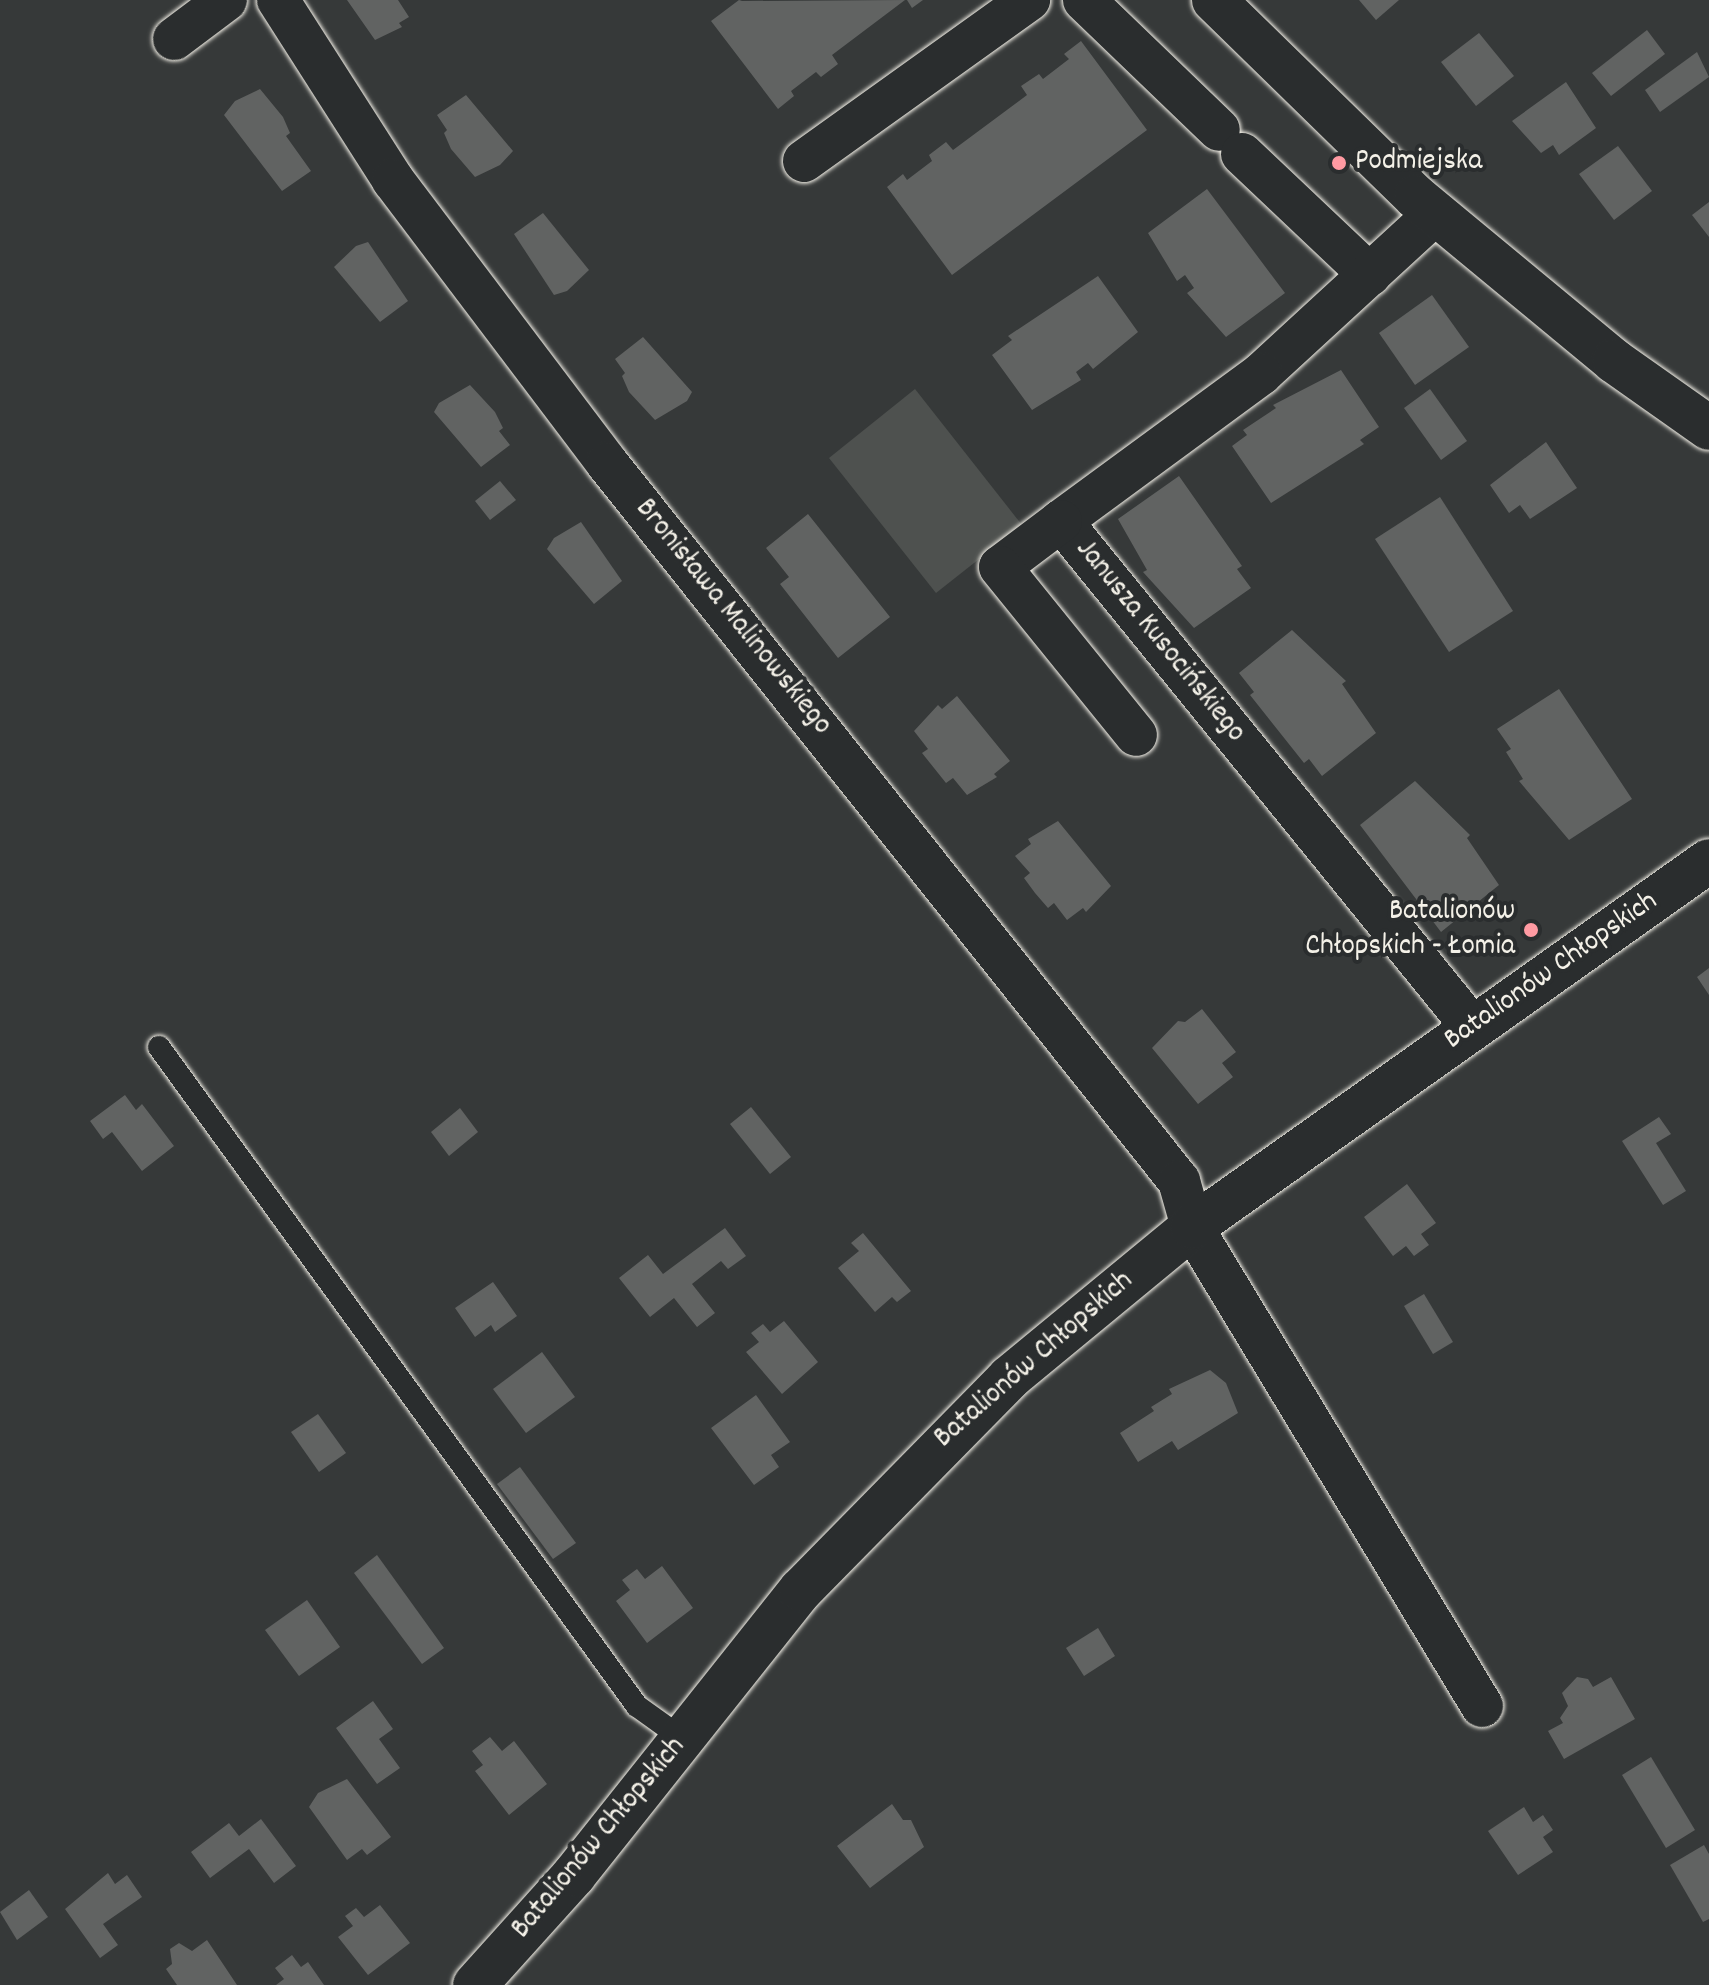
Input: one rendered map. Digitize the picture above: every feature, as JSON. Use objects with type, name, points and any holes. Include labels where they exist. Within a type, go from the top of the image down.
[{"type":"street","points":[[174,39],[226,0]]},
{"type":"street","name":"Bronisława Malinowskiego","points":[[278,0],[393,180],[607,463],[1179,1181],[1192,1227],[1482,1706]]},
{"type":"street","points":[[804,161],[1029,0]]},
{"type":"street","points":[[1084,0],[1370,275]]},
{"type":"street","points":[[1214,0],[1436,213],[1614,361],[1709,428]]},
{"type":"street","name":"Janusza Kusocińskiego","points":[[1436,213],[1261,374],[1061,521],[1473,1028]]},
{"type":"street","points":[[1061,521],[1000,567],[1136,735]]},
{"type":"street","name":"Batalionów Chłopskich","points":[[475,1985],[574,1875],[801,1590],[867,1517],[1009,1378],[1192,1227],[1709,861]]},
{"type":"lane","points":[[159,1047],[637,1706],[683,1739]]},
{"type":"shaded area","points":[[915,389],[1022,525],[936,593],[829,458]]},
{"type":"building","points":[[347,0],[398,0],[409,17],[399,23],[402,27],[375,40]]},
{"type":"building","points":[[739,0],[905,0],[832,55],[838,64],[821,77],[816,72],[791,91],[794,96],[778,109],[711,21]]},
{"type":"building","points":[[907,0],[923,0],[912,8]]},
{"type":"building","points":[[1359,0],[1399,0],[1376,20]]},
{"type":"building","points":[[1647,30],[1665,54],[1611,96],[1592,73]]},
{"type":"building","points":[[1479,33],[1514,76],[1476,106],[1441,62]]},
{"type":"building","points":[[1081,41],[1147,130],[952,275],[887,187],[903,174],[907,180],[932,161],[929,155],[946,142],[953,150],[1027,95],[1021,86],[1039,74],[1043,79],[1069,59],[1064,54]]},
{"type":"building","points":[[1697,52],[1709,77],[1660,112],[1645,90]]},
{"type":"building","points":[[1566,82],[1596,128],[1559,155],[1553,145],[1541,153],[1512,121]]},
{"type":"building","points":[[260,89],[283,117],[290,133],[286,136],[311,171],[282,191],[224,115],[235,101]]},
{"type":"building","points":[[466,95],[513,151],[500,165],[475,177],[451,149],[444,133],[447,130],[437,115]]},
{"type":"building","points":[[1618,146],[1652,191],[1614,220],[1579,174]]},
{"type":"building","points":[[1207,189],[1285,293],[1226,337],[1187,293],[1194,288],[1185,275],[1177,281],[1148,233]]},
{"type":"building","points":[[1709,202],[1709,237],[1692,215]]},
{"type":"building","points":[[543,213],[589,270],[567,291],[554,295],[514,234]]},
{"type":"building","points":[[368,242],[408,301],[380,322],[334,267],[356,246]]},
{"type":"building","points":[[1098,276],[1138,332],[1093,369],[1088,363],[1076,372],[1081,380],[1032,410],[992,355],[1012,340],[1008,336]]},
{"type":"building","points":[[1432,295],[1469,347],[1415,385],[1379,333]]},
{"type":"building","points":[[643,337],[692,392],[687,401],[655,420],[629,392],[622,376],[625,373],[615,359]]},
{"type":"building","points":[[1341,370],[1379,427],[1360,440],[1364,444],[1271,503],[1232,446],[1247,435],[1243,430],[1276,408],[1273,405]]},
{"type":"building","points":[[470,385],[495,412],[503,428],[499,431],[510,445],[481,467],[434,412],[439,403]]},
{"type":"building","points":[[1430,389],[1467,441],[1441,460],[1404,408]]},
{"type":"building","points":[[1546,442],[1577,488],[1530,519],[1520,505],[1509,513],[1490,485]]},
{"type":"building","points":[[1179,476],[1242,566],[1237,569],[1251,588],[1194,628],[1143,572],[1147,570],[1118,519]]},
{"type":"building","points":[[500,481],[516,500],[490,520],[475,501]]},
{"type":"building","points":[[1440,497],[1513,611],[1449,652],[1375,539]]},
{"type":"building","points":[[808,514],[890,617],[838,658],[780,584],[789,577],[766,548]]},
{"type":"building","points":[[581,522],[622,581],[594,604],[547,549],[554,538]]},
{"type":"building","points":[[1292,630],[1346,681],[1342,684],[1376,733],[1322,776],[1309,759],[1304,763],[1250,695],[1254,692],[1239,673]]},
{"type":"building","points":[[1559,689],[1632,799],[1569,840],[1519,781],[1523,779],[1506,752],[1511,749],[1497,729]]},
{"type":"building","points":[[957,696],[1010,761],[994,774],[997,777],[967,795],[953,778],[946,783],[922,753],[928,749],[914,731],[938,705],[942,709]]},
{"type":"building","points":[[1415,781],[1470,835],[1467,838],[1499,885],[1441,932],[1360,825]]},
{"type":"building","points":[[1058,821],[1111,886],[1086,912],[1083,908],[1067,920],[1054,903],[1048,908],[1035,893],[1024,878],[1030,873],[1015,856],[1031,844],[1028,839]]},
{"type":"building","points":[[1709,968],[1709,995],[1697,977]]},
{"type":"building","points":[[1202,1009],[1236,1052],[1222,1063],[1233,1077],[1198,1104],[1152,1048],[1178,1021],[1185,1022]]},
{"type":"building","points":[[125,1095],[136,1110],[142,1104],[174,1146],[142,1171],[112,1132],[103,1139],[90,1121]]},
{"type":"building","points":[[751,1107],[791,1157],[770,1174],[730,1124]]},
{"type":"building","points":[[460,1108],[478,1132],[449,1156],[431,1132]]},
{"type":"building","points":[[1659,1117],[1671,1134],[1656,1143],[1686,1191],[1663,1205],[1622,1141]]},
{"type":"building","points":[[1407,1184],[1436,1223],[1421,1234],[1429,1245],[1414,1256],[1406,1246],[1393,1256],[1364,1217]]},
{"type":"building","points":[[725,1228],[746,1256],[728,1269],[721,1261],[692,1284],[715,1313],[697,1327],[674,1298],[650,1317],[619,1278],[648,1255],[663,1274]]},
{"type":"building","points":[[863,1233],[911,1291],[897,1302],[892,1297],[875,1312],[838,1268],[859,1251],[851,1243]]},
{"type":"building","points":[[493,1282],[517,1316],[495,1332],[491,1325],[475,1337],[455,1308]]},
{"type":"building","points":[[1424,1294],[1453,1342],[1433,1354],[1404,1306]]},
{"type":"building","points":[[784,1321],[818,1362],[782,1394],[746,1352],[759,1342],[751,1333],[763,1324],[770,1332]]},
{"type":"building","points":[[542,1352],[575,1397],[526,1433],[493,1389]]},
{"type":"building","points":[[1210,1370],[1226,1383],[1238,1413],[1178,1450],[1172,1441],[1138,1462],[1120,1433],[1154,1411],[1151,1407],[1172,1394],[1169,1389]]},
{"type":"building","points":[[756,1395],[790,1442],[771,1455],[779,1467],[754,1485],[711,1428]]},
{"type":"building","points":[[318,1414],[346,1453],[319,1472],[291,1432]]},
{"type":"building","points":[[520,1467],[576,1543],[553,1559],[497,1484]]},
{"type":"building","points":[[377,1555],[444,1648],[422,1664],[354,1573]]},
{"type":"building","points":[[662,1566],[693,1608],[647,1643],[616,1601],[630,1590],[622,1580],[637,1569],[645,1579]]},
{"type":"building","points":[[307,1600],[340,1647],[299,1676],[265,1630]]},
{"type":"building","points":[[1098,1628],[1115,1656],[1084,1676],[1066,1648]]},
{"type":"building","points":[[1577,1677],[1588,1679],[1593,1687],[1611,1677],[1635,1719],[1564,1759],[1548,1731],[1563,1723],[1560,1718],[1568,1706],[1562,1693]]},
{"type":"building","points":[[373,1701],[393,1729],[379,1739],[400,1768],[377,1784],[336,1728]]},
{"type":"building","points":[[490,1737],[502,1751],[514,1741],[547,1784],[509,1815],[475,1771],[483,1765],[472,1751]]},
{"type":"building","points":[[1651,1757],[1695,1830],[1666,1848],[1622,1775]]},
{"type":"building","points":[[347,1779],[391,1837],[367,1855],[362,1849],[347,1860],[309,1807],[318,1793]]},
{"type":"building","points":[[892,1804],[903,1820],[911,1820],[924,1847],[870,1888],[837,1846]]},
{"type":"building","points":[[1524,1807],[1533,1822],[1543,1815],[1553,1830],[1543,1837],[1553,1852],[1518,1875],[1488,1831]]},
{"type":"building","points":[[261,1819],[296,1866],[274,1883],[249,1849],[210,1878],[191,1852],[229,1823],[239,1836]]},
{"type":"building","points":[[1704,1845],[1709,1854],[1709,1919],[1703,1922],[1670,1865]]},
{"type":"building","points":[[108,1873],[115,1884],[127,1875],[142,1897],[103,1924],[118,1945],[100,1958],[65,1909]]},
{"type":"building","points":[[29,1890],[48,1917],[17,1940],[0,1912]]},
{"type":"building","points":[[380,1905],[410,1943],[368,1975],[338,1937],[353,1926],[345,1916],[356,1908],[364,1917]]},
{"type":"building","points":[[207,1940],[237,1985],[177,1985],[166,1969],[172,1964],[170,1949],[179,1943],[192,1951]]},
{"type":"building","points":[[292,1955],[301,1967],[308,1962],[324,1985],[276,1985],[284,1979],[275,1968]]},
{"type":"place","name":"Podmiejska","points":[[1339,163]]},
{"type":"place","name":"Batalionów Chłopskich - Łomia","points":[[1531,930]]}]
